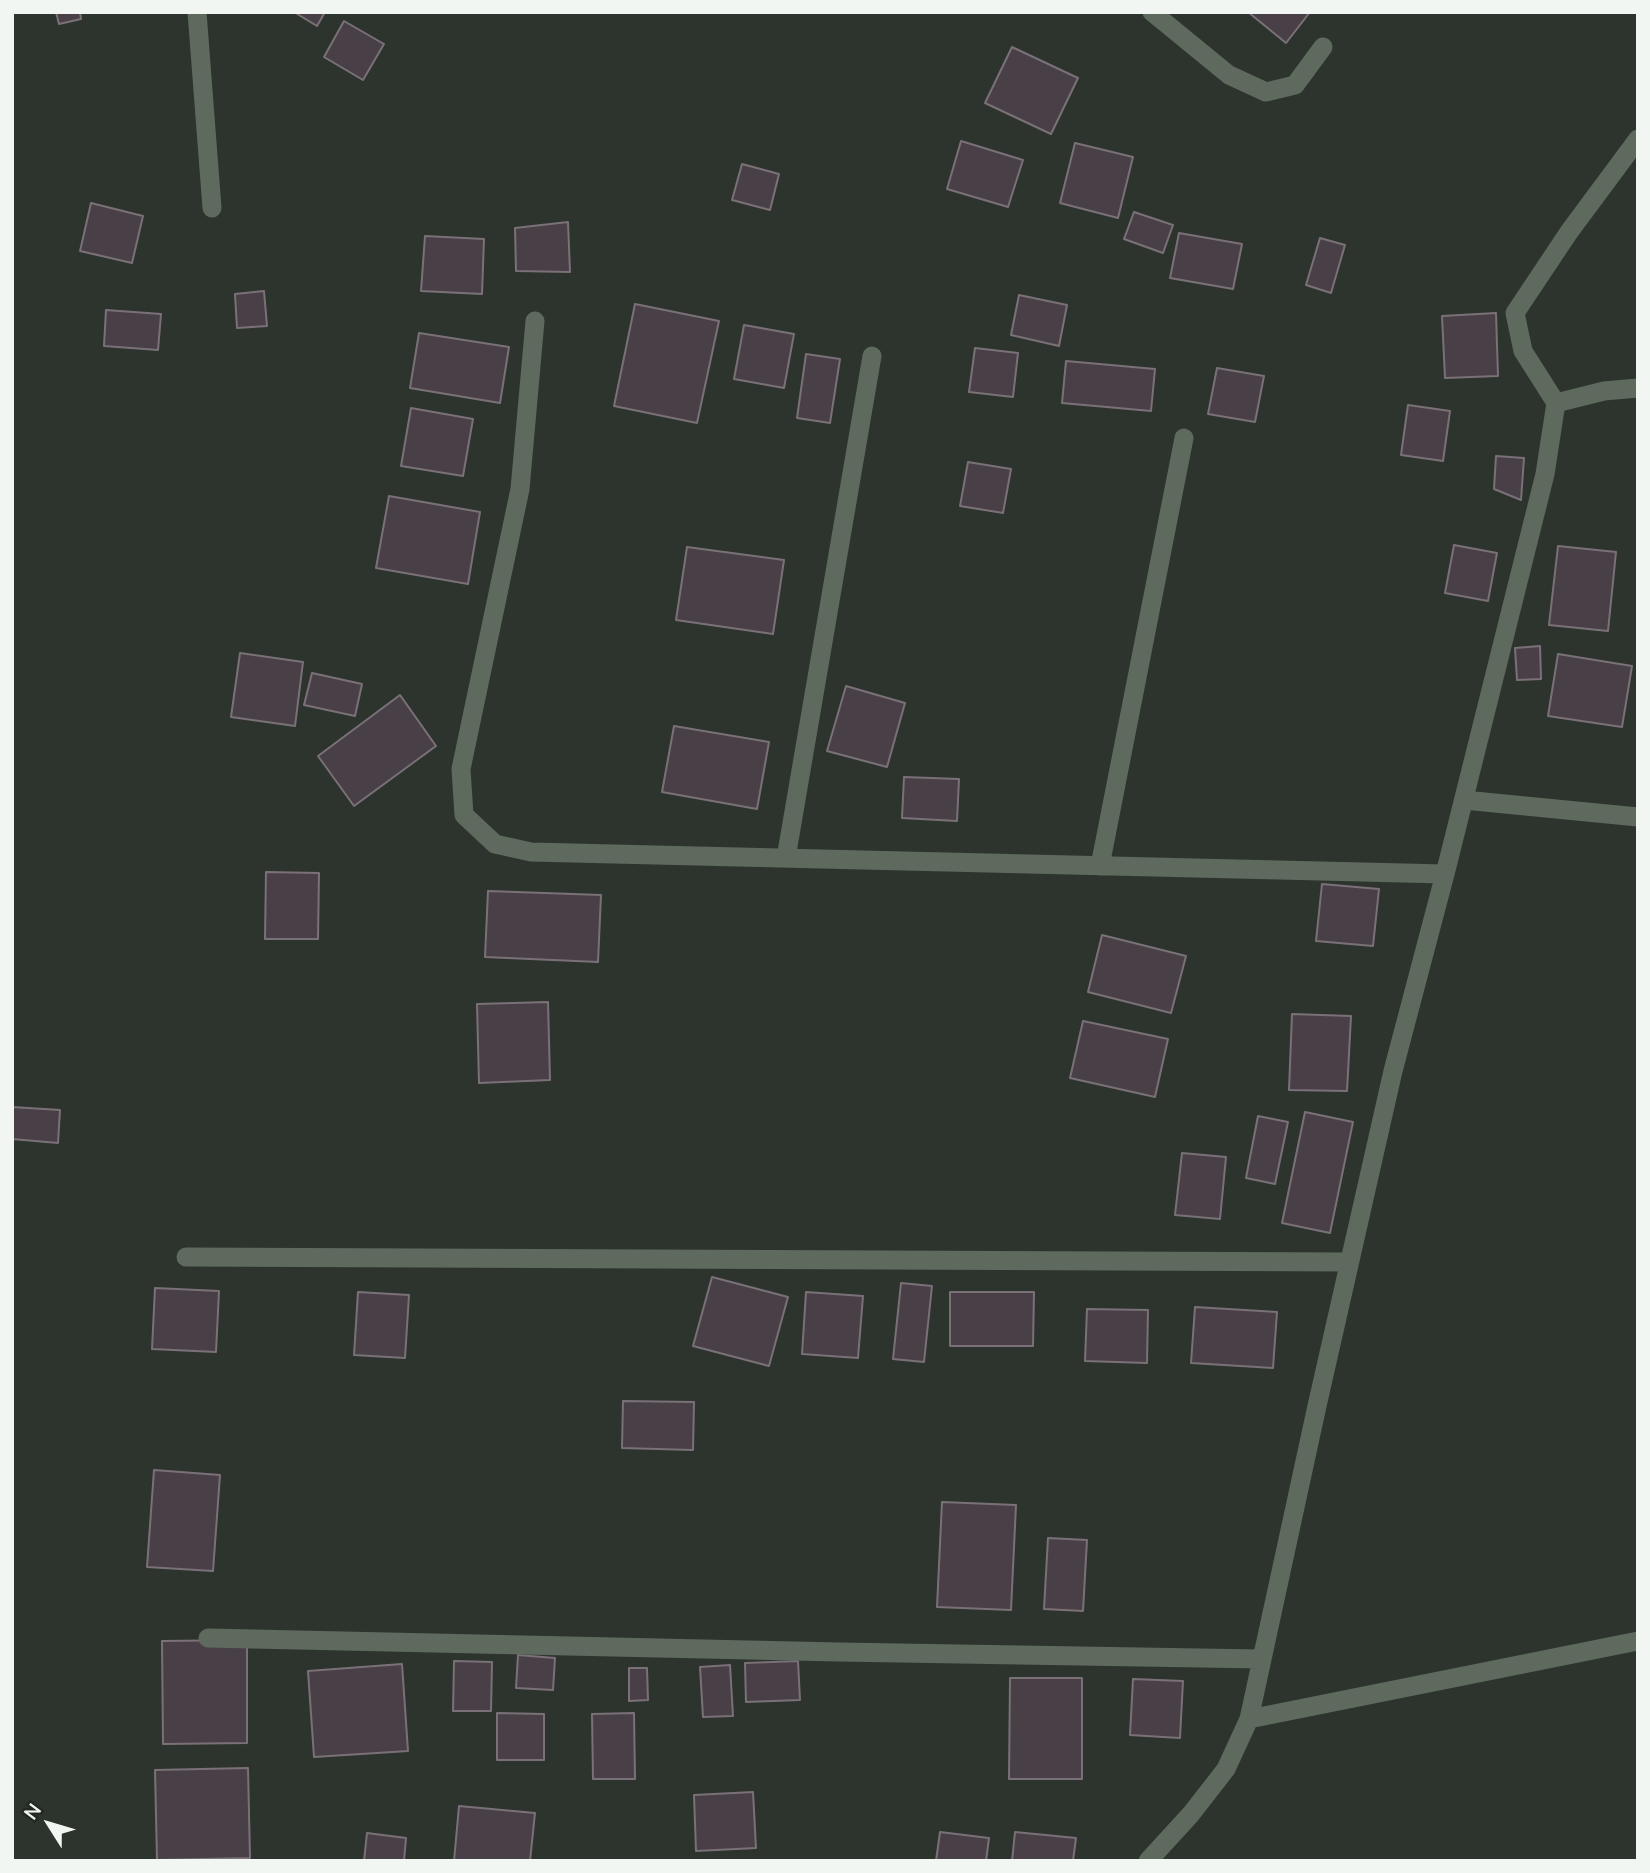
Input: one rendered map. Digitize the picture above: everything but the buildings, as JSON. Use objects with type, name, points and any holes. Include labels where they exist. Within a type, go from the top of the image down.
[{"type":"street","points":[[197,12],[212,208]]},
{"type":"street","points":[[1152,12],[1229,75],[1266,92],[1295,85],[1323,47]]},
{"type":"street","points":[[1148,1861],[1191,1814],[1226,1769],[1248,1719],[1394,1071],[1545,474],[1556,403],[1523,351],[1515,313],[1569,232],[1638,139]]},
{"type":"street","points":[[535,321],[520,489],[461,769],[464,815],[495,844],[531,852],[1445,874]]},
{"type":"street","points":[[786,858],[872,356]]},
{"type":"street","points":[[1556,403],[1604,391],[1638,388]]},
{"type":"street","points":[[1100,866],[1184,438]]},
{"type":"street","points":[[1464,800],[1638,817]]},
{"type":"street","points":[[186,1257],[1349,1262]]},
{"type":"street","points":[[208,1638],[839,1653],[1261,1659]]},
{"type":"street","points":[[1248,1719],[1638,1641]]}]
